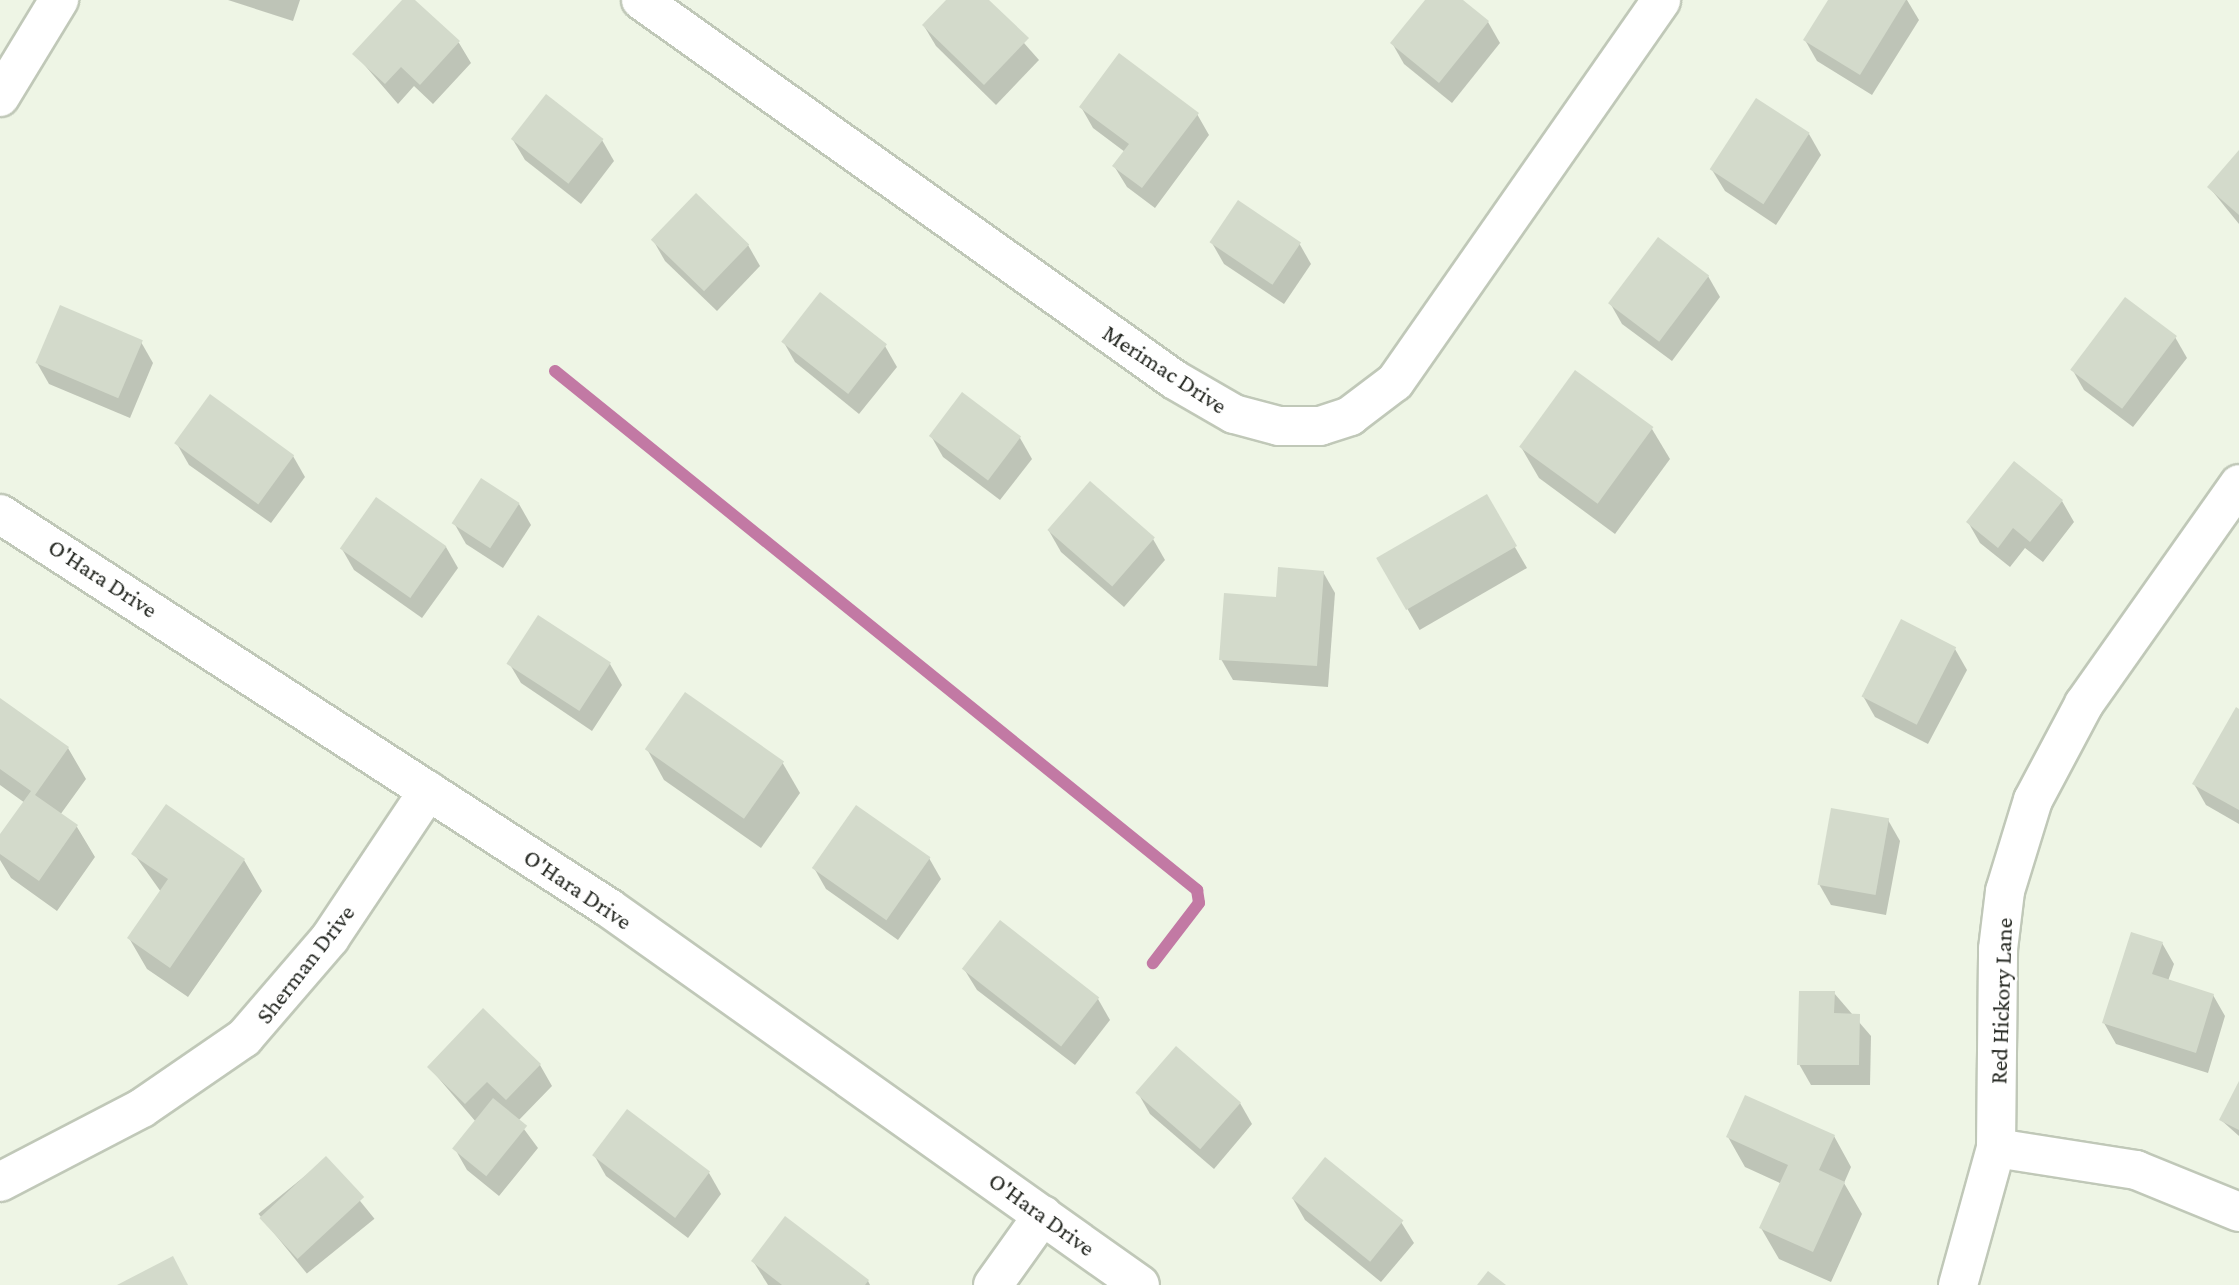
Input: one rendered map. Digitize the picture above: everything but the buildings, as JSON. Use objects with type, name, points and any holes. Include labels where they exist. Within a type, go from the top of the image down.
[{"type":"street","points":[[0,97],[59,0]]},
{"type":"street","name":"Merimac Drive","points":[[641,0],[1175,380],[1234,414],[1279,426],[1320,426],[1350,416],[1395,383],[1661,0]]},
{"type":"street","name":"Red Hickory Lane","points":[[1958,1285],[1996,1148],[1998,949],[2005,891],[2034,800],[2084,704],[2239,484]]},
{"type":"street","name":"O'Hara Drive","points":[[0,514],[610,908],[1140,1285]]},
{"type":"street","name":"Sherman Drive","points":[[0,1182],[142,1108],[244,1038],[330,938],[428,791]]},
{"type":"street","points":[[1996,1148],[2136,1170],[2239,1212]]},
{"type":"street","points":[[993,1285],[1043,1214]]},
{"type":"waterway","points":[[555,371],[1197,890],[1199,903],[1153,963]]}]
